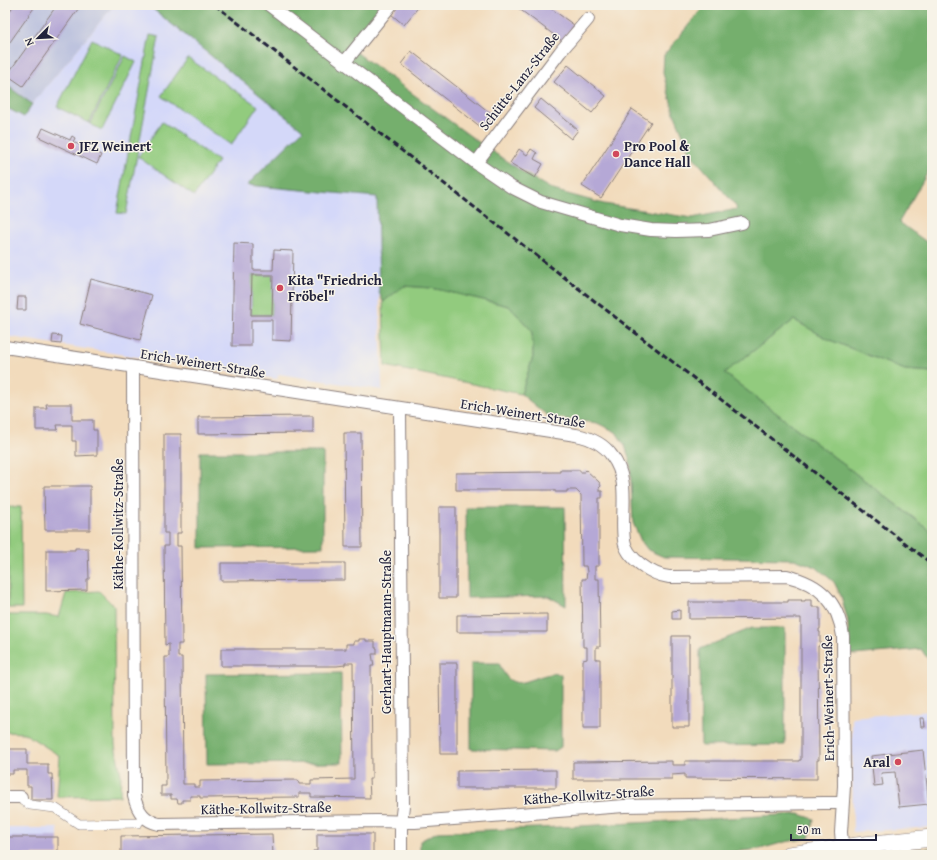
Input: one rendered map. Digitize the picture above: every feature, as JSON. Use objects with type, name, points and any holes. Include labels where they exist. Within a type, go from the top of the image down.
[{"type":"main road","points":[[789,855],[843,851],[932,838]]},
{"type":"street","points":[[268,5],[476,163],[511,187],[541,202],[620,224],[651,230],[709,230],[742,223]]},
{"type":"street","points":[[344,63],[391,5]]},
{"type":"street","name":"Schütte-Lanz-Straße","points":[[476,163],[560,52],[588,18]]},
{"type":"street","name":"Erich-Weinert-Straße","points":[[5,347],[576,435],[595,441],[610,453],[620,470],[624,489],[624,541],[636,559],[652,572],[669,576],[787,576],[805,582],[822,592],[837,612],[843,636],[844,786],[841,832],[843,851]]},
{"type":"street","name":"Käthe-Kollwitz-Straße","points":[[133,367],[134,796],[137,807],[143,816],[150,821],[159,824],[415,822],[624,806],[842,803]]},
{"type":"street","name":"Gerhart-Hauptmann-Straße","points":[[400,409],[403,806],[401,822],[401,855]]},
{"type":"street","points":[[5,797],[21,797],[23,801],[30,805],[55,808],[80,824],[138,823],[143,816]]},
{"type":"shaded area","points":[[5,5],[114,5],[32,104],[5,84]]},
{"type":"shaded area","points":[[114,5],[148,5],[303,130],[248,185],[377,197],[382,390],[279,374],[277,379],[5,336],[5,107],[24,117],[32,104]]},
{"type":"shaded area","points":[[932,711],[932,827],[853,832],[852,717]]},
{"type":"shaded area","points":[[5,828],[58,828],[58,855],[5,855]]},
{"type":"green space","points":[[148,5],[384,5],[349,47],[477,141],[527,175],[553,190],[604,204],[692,218],[737,209],[691,154],[674,113],[663,73],[664,55],[705,5],[932,5],[932,165],[899,222],[932,246],[932,372],[905,370],[830,340],[794,320],[724,373],[932,532],[932,665],[921,649],[854,655],[850,654],[848,621],[841,596],[834,582],[816,567],[794,559],[664,557],[648,550],[641,541],[633,523],[630,460],[625,446],[616,432],[597,423],[549,417],[521,394],[533,357],[532,331],[509,306],[432,288],[404,286],[383,302],[379,292],[377,197],[247,185],[303,130]]},
{"type":"green space","points":[[150,35],[159,37],[126,214],[117,213]]},
{"type":"green space","points":[[92,39],[123,55],[89,123],[57,107]]},
{"type":"green space","points":[[125,56],[136,62],[102,130],[90,124]]},
{"type":"green space","points":[[188,58],[258,106],[231,145],[161,96]]},
{"type":"green space","points":[[5,84],[32,104],[24,117],[5,107]]},
{"type":"green space","points":[[162,122],[218,161],[194,196],[138,157]]},
{"type":"green space","points":[[252,275],[273,275],[272,315],[251,315]]},
{"type":"green space","points":[[403,286],[432,288],[509,306],[532,331],[533,357],[521,394],[385,366],[383,302]]},
{"type":"green space","points":[[794,320],[830,340],[905,370],[932,372],[932,532],[724,373]]},
{"type":"green space","points":[[200,452],[323,452],[323,547],[200,548]]},
{"type":"green space","points":[[8,507],[21,507],[22,608],[8,608]]},
{"type":"green space","points":[[466,507],[565,507],[566,606],[548,596],[467,598]]},
{"type":"green space","points":[[99,591],[114,606],[115,745],[121,775],[120,796],[57,797],[60,756],[24,733],[5,732],[5,615],[46,615],[59,617],[66,593]]},
{"type":"green space","points":[[752,628],[785,628],[785,745],[701,746],[700,649]]},
{"type":"green space","points":[[471,663],[499,663],[509,679],[515,682],[528,681],[552,674],[561,674],[561,747],[555,751],[471,749]]},
{"type":"green space","points":[[341,673],[342,763],[207,764],[206,674]]},
{"type":"green space","points":[[799,814],[814,819],[809,838],[785,842],[760,849],[713,854],[678,853],[660,855],[420,855],[420,841],[437,832]]},
{"type":"green space","points":[[932,848],[932,855],[873,855],[873,852]]},
{"type":"building","points":[[14,5],[36,5],[5,49],[5,18]]},
{"type":"building","points":[[57,5],[81,5],[23,86],[7,75]]},
{"type":"building","points":[[398,5],[420,5],[404,25],[391,14]]},
{"type":"building","points":[[514,5],[546,5],[574,25],[562,41]]},
{"type":"building","points":[[411,51],[493,115],[482,128],[401,64]]},
{"type":"building","points":[[568,65],[606,96],[592,113],[554,82]]},
{"type":"building","points":[[541,99],[578,130],[571,139],[534,108]]},
{"type":"building","name":"Pro Pool & Dance Hall","points":[[632,109],[651,122],[601,198],[582,186]]},
{"type":"building","points":[[43,128],[70,140],[72,136],[75,138],[73,142],[101,155],[97,164],[39,137]]},
{"type":"building","points":[[519,149],[527,155],[531,149],[537,153],[534,159],[543,164],[535,178],[510,163]]},
{"type":"building","points":[[234,243],[253,244],[253,270],[273,270],[274,250],[293,251],[291,341],[272,340],[272,320],[251,320],[251,346],[232,346]],"holes":[[[252,275],[273,275],[272,315],[251,315]]]},
{"type":"building","points":[[91,279],[152,295],[140,340],[80,324]]},
{"type":"building","points":[[18,297],[26,297],[26,310],[17,310]]},
{"type":"building","points":[[53,335],[62,336],[61,344],[52,343]]},
{"type":"building","points":[[46,404],[72,404],[72,420],[93,420],[93,430],[97,430],[97,455],[76,456],[76,441],[72,441],[72,425],[57,425],[58,430],[36,430],[36,408],[47,408]]},
{"type":"building","points":[[313,416],[313,433],[198,434],[198,417]]},
{"type":"building","points":[[344,433],[361,433],[362,547],[345,547]]},
{"type":"building","points":[[164,434],[181,434],[181,533],[177,533],[177,546],[181,546],[182,644],[178,644],[178,657],[182,657],[183,784],[194,784],[194,787],[200,787],[200,781],[298,780],[299,784],[311,784],[311,780],[354,779],[353,663],[345,663],[345,665],[337,666],[221,666],[221,649],[346,649],[346,644],[354,644],[354,641],[366,639],[366,641],[375,641],[375,648],[377,648],[377,654],[372,654],[374,666],[371,666],[372,779],[369,779],[370,798],[311,797],[311,793],[299,793],[299,797],[200,798],[200,796],[190,796],[190,800],[182,800],[182,803],[178,803],[177,799],[171,799],[171,795],[161,795],[161,786],[166,786],[165,657],[169,657],[169,644],[165,645],[164,546],[168,546],[168,533],[164,533]]},
{"type":"building","points":[[560,470],[580,470],[580,472],[584,472],[586,470],[599,482],[601,486],[599,491],[602,491],[602,498],[599,498],[599,566],[595,566],[595,579],[599,579],[600,647],[596,647],[596,659],[600,659],[600,728],[583,728],[583,660],[587,659],[587,647],[583,647],[582,579],[586,579],[587,572],[586,566],[582,566],[581,495],[576,490],[555,492],[555,490],[456,490],[456,473],[560,472]]},
{"type":"building","points":[[44,486],[90,486],[90,530],[45,530]]},
{"type":"building","points":[[439,507],[456,507],[456,598],[439,598]]},
{"type":"building","points":[[75,548],[88,548],[89,579],[87,579],[87,590],[46,591],[46,550],[75,550]]},
{"type":"building","points":[[221,563],[345,563],[345,580],[221,581]]},
{"type":"building","points":[[788,600],[812,600],[812,607],[820,607],[820,646],[818,646],[819,760],[817,760],[817,779],[685,778],[685,774],[672,775],[672,779],[573,779],[573,762],[672,761],[672,765],[685,765],[685,761],[801,760],[801,618],[689,619],[689,602],[788,602]]},
{"type":"building","points":[[680,610],[680,619],[672,619],[672,611]]},
{"type":"building","points":[[547,614],[547,632],[457,632],[457,615]]},
{"type":"building","points":[[672,636],[689,636],[689,727],[672,727]]},
{"type":"building","points":[[439,663],[457,663],[457,754],[440,754]]},
{"type":"building","points":[[920,718],[924,718],[925,727],[921,727]]},
{"type":"building","points":[[5,749],[27,749],[27,764],[48,764],[48,774],[52,774],[53,800],[31,800],[31,786],[27,786],[27,770],[13,770],[13,774],[5,774]]},
{"type":"building","points":[[923,750],[929,804],[899,807],[895,772],[881,773],[883,785],[874,786],[871,756]]},
{"type":"building","points":[[556,770],[556,788],[457,788],[457,771]]},
{"type":"building","points":[[272,834],[273,855],[121,855],[121,836]]},
{"type":"building","points":[[317,834],[373,834],[373,855],[313,855],[313,851],[317,851]]},
{"type":"building","points":[[5,837],[58,837],[58,855],[5,855]]},
{"type":"railway","points":[[215,5],[932,564]]},
{"type":"place","name":"JFZ Weinert","points":[[71,146]]},
{"type":"place","name":"Pro Pool & Dance Hall","points":[[616,154]]},
{"type":"place","name":"Kita \"Friedrich Fröbel\"","points":[[280,288]]},
{"type":"place","name":"Aral","points":[[898,762]]}]
